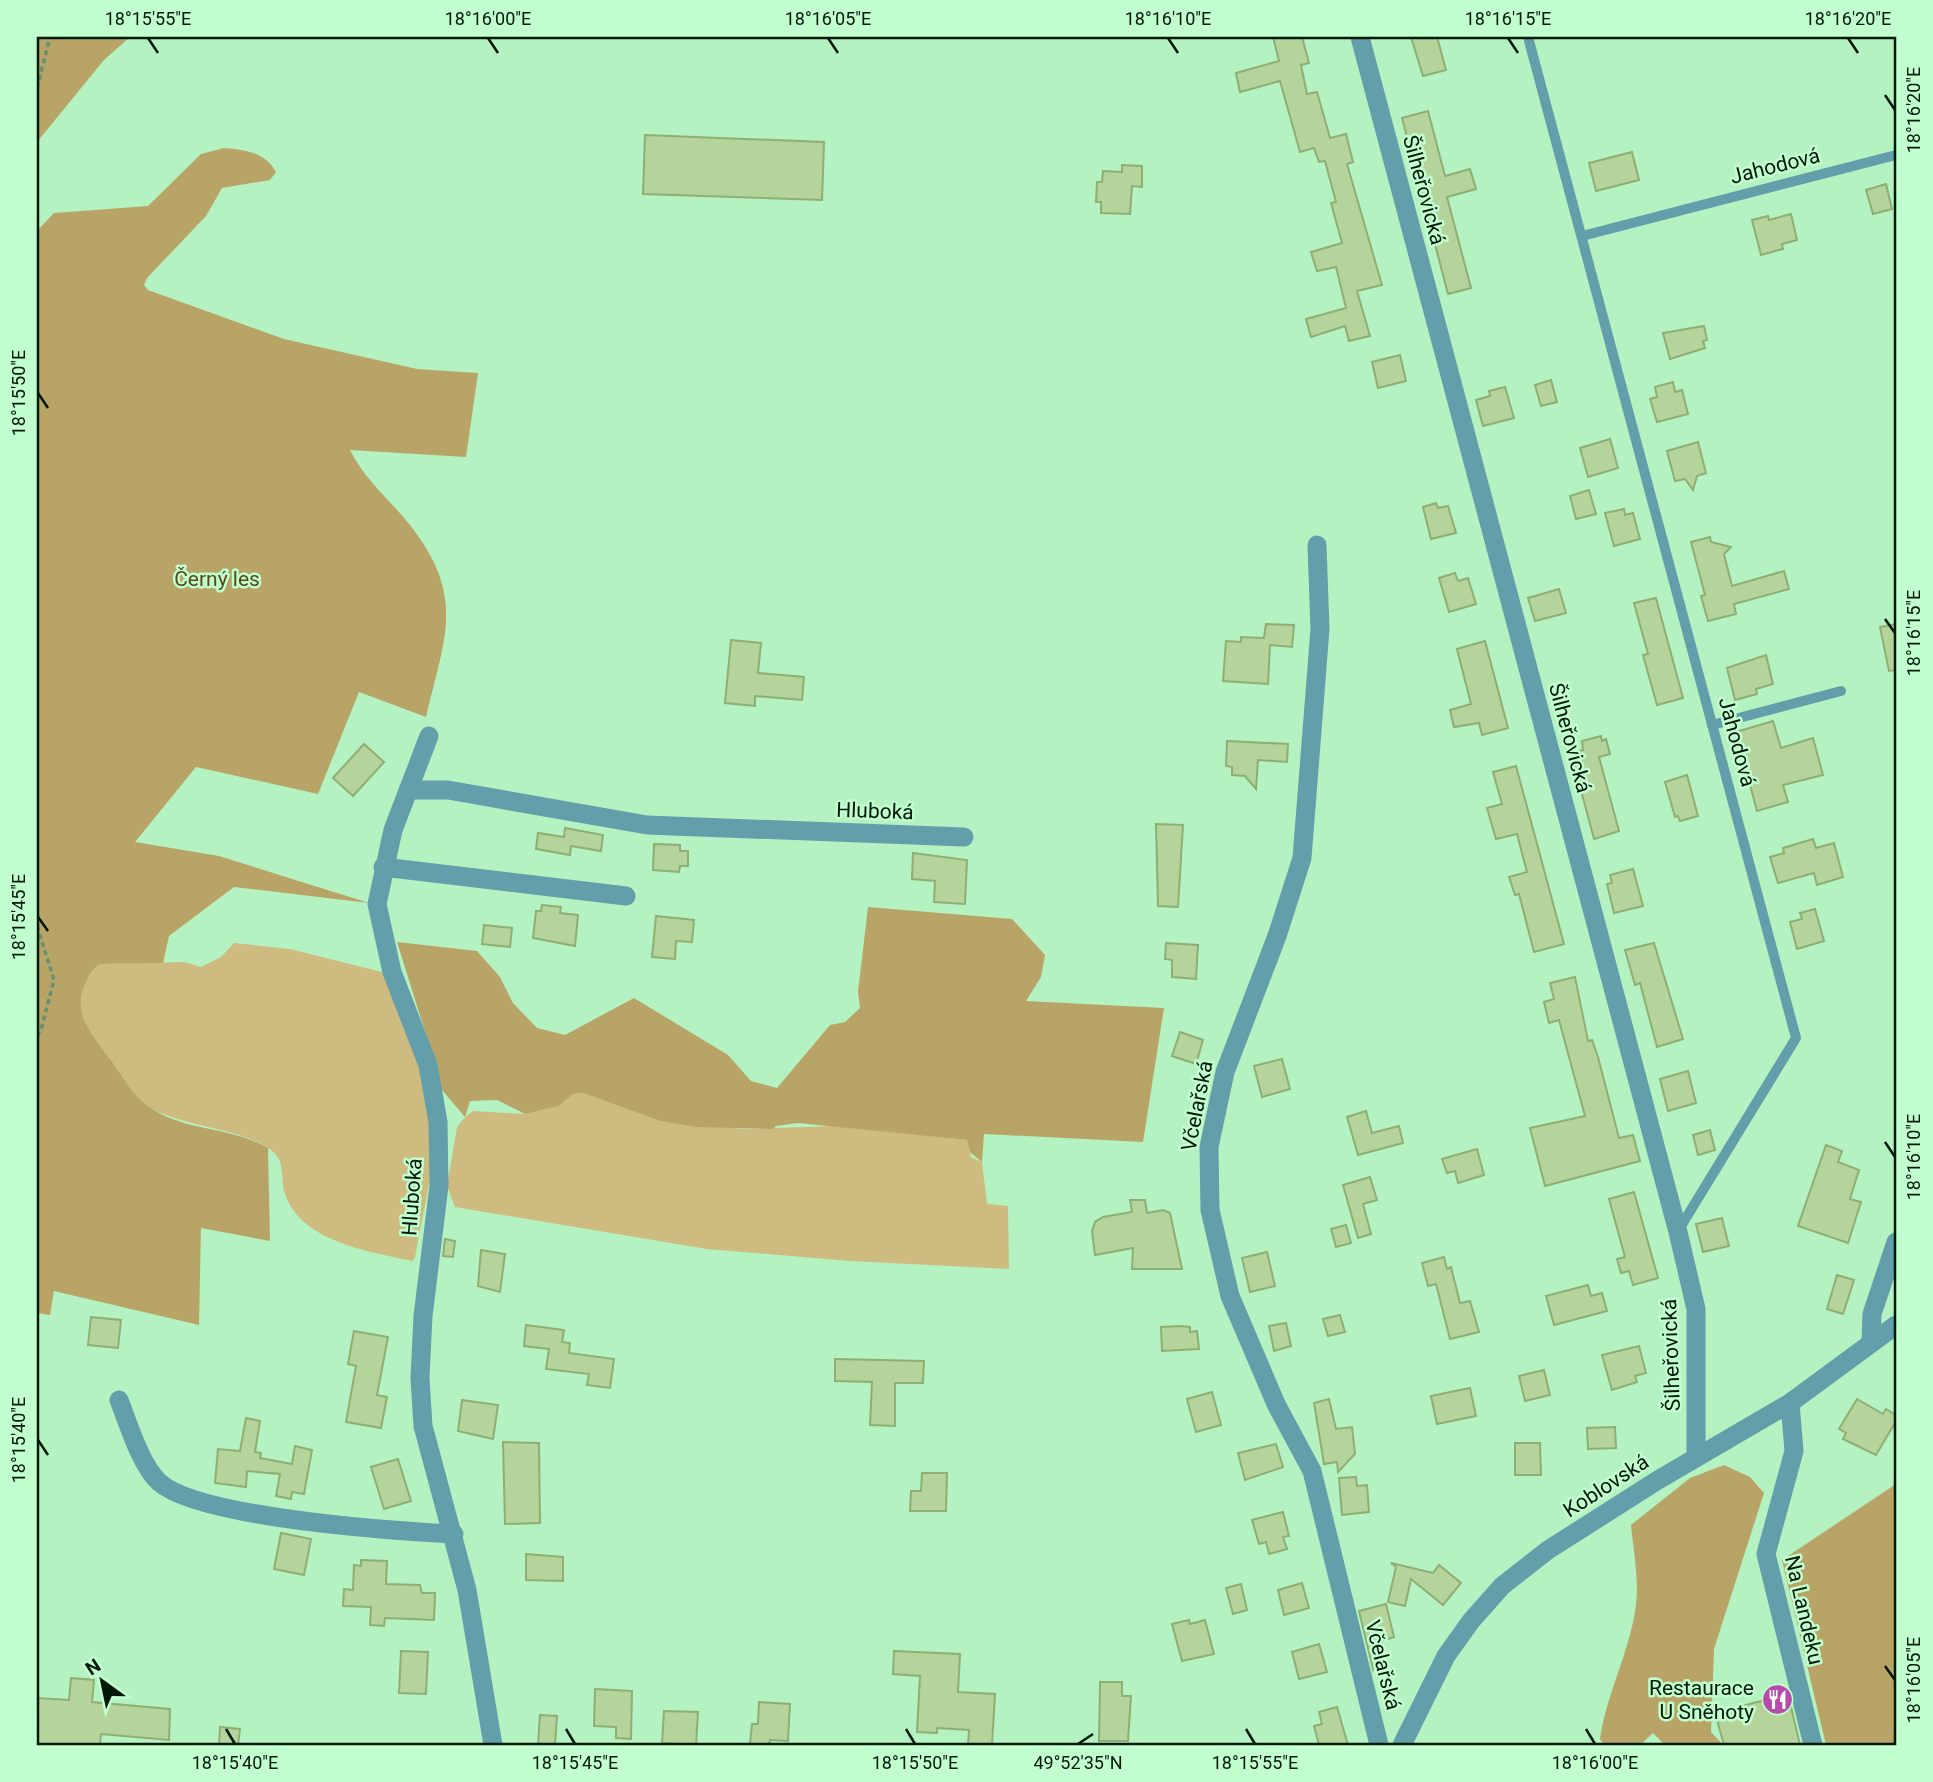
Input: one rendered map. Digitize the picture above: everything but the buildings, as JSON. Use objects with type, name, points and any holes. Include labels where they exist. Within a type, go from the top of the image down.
[{"type":"street","name":"Šilheřovická","points":[[1360,37],[1696,1308],[1696,1456]]},
{"type":"street","name":"Včelařská","points":[[1317,545],[1320,629],[1302,858],[1277,936],[1225,1072],[1209,1147],[1210,1210],[1230,1296],[1276,1404],[1312,1471],[1379,1745]]},
{"type":"street","name":"Hluboká","points":[[429,736],[383,867],[377,904],[392,972],[428,1065],[438,1122],[439,1186],[423,1316],[420,1378],[423,1426],[467,1590],[493,1745]]},
{"type":"street","name":"Hluboká","points":[[408,790],[448,790],[647,825],[964,837]]},
{"type":"street","points":[[383,867],[626,896]]},
{"type":"street","points":[[1871,1342],[1872,1314],[1896,1242]]},
{"type":"street","name":"Koblovská","points":[[1402,1745],[1446,1656],[1471,1621],[1502,1587],[1548,1550],[1696,1456],[1790,1404],[1896,1325]]},
{"type":"street","points":[[119,1400],[159,1483],[201,1501],[343,1527],[454,1534]]},
{"type":"street","name":"Na Landeku","points":[[1790,1404],[1794,1451],[1766,1554],[1813,1745]]},
{"type":"lane","name":"Jahodová","points":[[1528,37],[1796,1038],[1678,1232]]},
{"type":"lane","name":"Jahodová","points":[[1582,236],[1896,155]]},
{"type":"lane","points":[[1712,725],[1841,691]]},
{"type":"path","points":[[37,88],[50,37]]},
{"type":"path","points":[[37,926],[54,980],[37,1036]]},
{"type":"shaded area","points":[[234,943],[290,949],[386,973],[421,1073],[431,1125],[430,1178],[415,1258],[412,1261],[358,1249],[321,1234],[293,1210],[285,1194],[281,1164],[276,1154],[243,1136],[181,1120],[151,1108],[130,1088],[87,1027],[80,1007],[80,996],[89,976],[100,964],[184,962],[201,967],[221,957]]},
{"type":"shaded area","points":[[583,1093],[660,1121],[745,1129],[833,1126],[968,1140],[971,1157],[982,1162],[987,1204],[1008,1206],[1009,1269],[850,1261],[707,1249],[455,1207],[447,1186],[457,1127],[465,1117],[473,1111],[525,1114],[559,1106],[573,1094]]},
{"type":"green space","points":[[37,37],[130,37],[104,60],[37,142]]},
{"type":"green space","name":"Černý les","points":[[224,148],[260,156],[276,172],[270,180],[222,188],[206,216],[147,278],[144,285],[148,290],[284,339],[417,369],[478,373],[466,457],[350,450],[363,471],[410,525],[428,551],[439,574],[445,596],[444,640],[426,717],[359,692],[318,794],[196,767],[135,842],[219,856],[369,903],[234,887],[169,936],[163,963],[100,964],[91,973],[82,992],[82,1013],[86,1023],[142,1101],[176,1120],[239,1136],[268,1148],[270,1241],[201,1228],[199,1325],[54,1291],[50,1315],[37,1313],[37,231],[54,213],[148,206],[201,154]]},
{"type":"green space","points":[[868,907],[1012,919],[1045,955],[1041,977],[1026,1001],[1164,1008],[1143,1142],[984,1134],[982,1162],[970,1152],[967,1140],[798,1123],[776,1126],[773,1129],[696,1127],[660,1121],[583,1093],[573,1094],[559,1106],[525,1114],[497,1100],[470,1101],[465,1117],[436,1083],[433,1057],[397,942],[477,951],[500,977],[513,1003],[537,1028],[565,1035],[634,998],[728,1055],[751,1081],[777,1088],[830,1025],[845,1022],[860,1008],[858,992]]},
{"type":"green space","points":[[1724,1465],[1750,1477],[1764,1493],[1714,1649],[1711,1732],[1723,1745],[1665,1745],[1653,1733],[1640,1745],[1604,1745],[1600,1739],[1604,1720],[1627,1646],[1635,1609],[1637,1582],[1631,1525],[1690,1478]]},
{"type":"green space","points":[[1896,1484],[1896,1745],[1826,1745],[1782,1560]]},
{"type":"place","name":"Restaurace U Sněhoty","points":[[1777,1700]]}]
